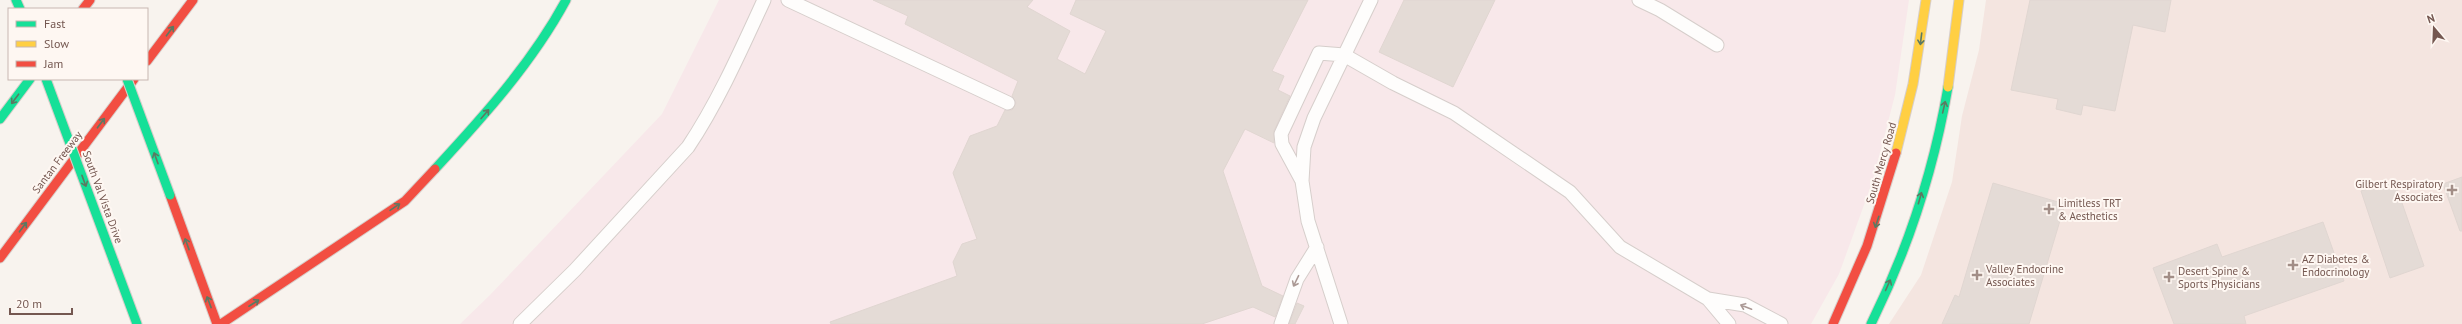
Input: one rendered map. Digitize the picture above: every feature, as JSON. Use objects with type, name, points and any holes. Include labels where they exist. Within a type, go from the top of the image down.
[{"type":"main road","points":[[84,8],[90,0]]},
{"type":"main road","points":[[148,60],[193,0]]},
{"type":"main road","points":[[221,324],[405,201],[486,114],[552,26],[566,0]]},
{"type":"main road","name":"South Mercy Road","points":[[1833,324],[1869,245],[1895,160],[1912,96],[1926,0]]},
{"type":"main road","points":[[1871,324],[1903,248],[1930,165],[1946,102],[1959,0]]},
{"type":"main road","points":[[0,119],[29,80]]},
{"type":"main road","name":"South Val Vista Drive","points":[[46,80],[137,324]]},
{"type":"main road","points":[[127,80],[217,324]]},
{"type":"main road","name":"Santan Freeway","points":[[0,258],[133,80]]},
{"type":"lane","points":[[520,324],[575,270],[688,147],[709,111],[764,0]]},
{"type":"lane","points":[[788,0],[1008,103]]},
{"type":"lane","points":[[1341,324],[1308,221],[1302,181],[1304,147],[1314,118],[1371,0]]},
{"type":"lane","points":[[1639,0],[1660,10],[1717,45]]},
{"type":"lane","points":[[1302,181],[1282,144],[1281,134],[1320,53],[1344,55],[1393,83],[1454,112],[1570,192],[1620,248],[1708,299],[1729,324]]},
{"type":"lane","points":[[1281,324],[1297,279],[1317,247]]},
{"type":"lane","points":[[1708,299],[1745,305],[1781,324]]},
{"type":"shaded area","points":[[719,0],[1909,0],[1895,95],[1873,180],[1839,274],[1811,324],[460,324],[490,295],[662,114]]},
{"type":"shaded area","points":[[1986,0],[2462,0],[2462,324],[1889,324],[1921,275],[1952,182],[1962,116],[1979,50]]},
{"type":"building","points":[[873,0],[1033,0],[1027,7],[1070,31],[1057,59],[1085,74],[1106,31],[1070,14],[1076,0],[1308,0],[1272,71],[1284,76],[1278,90],[1290,96],[1274,131],[1274,143],[1245,129],[1223,171],[1262,286],[1283,296],[1275,317],[1253,307],[1202,324],[831,324],[830,322],[957,276],[953,262],[962,244],[977,239],[953,173],[970,136],[997,126],[1005,110],[1012,110],[1016,103],[1012,96],[1018,81],[905,24],[908,16]]},
{"type":"building","points":[[1404,0],[1495,0],[1453,87],[1379,52]]},
{"type":"building","points":[[2030,0],[2171,0],[2165,32],[2133,25],[2115,111],[2083,105],[2081,115],[2056,109],[2058,99],[2011,90]]},
{"type":"building","points":[[2462,177],[2462,231],[2460,231],[2443,184]]},
{"type":"building","points":[[2394,180],[2424,266],[2390,278],[2361,191]]},
{"type":"building","points":[[1993,183],[2065,204],[2029,324],[1942,324],[1955,295],[1959,297]]},
{"type":"building","points":[[2323,222],[2344,281],[2244,316],[2246,324],[2174,324],[2153,268],[2217,244],[2222,257]]},
{"type":"building","points":[[1297,303],[1304,306],[1295,324],[1289,324]]},
{"type":"traffic: fast","points":[[16,0],[20,8]]},
{"type":"traffic: fast","points":[[435,169],[506,89],[538,46],[566,0]]},
{"type":"traffic: fast","points":[[0,119],[29,80]]},
{"type":"traffic: fast","points":[[46,80],[114,262]]},
{"type":"traffic: fast","points":[[127,80],[170,195]]},
{"type":"traffic: fast","points":[[1871,324],[1897,267],[1918,208],[1935,148],[1948,87]]},
{"type":"traffic: fast","points":[[114,262],[137,324]]},
{"type":"traffic: slow","points":[[1896,153],[1913,84],[1926,0]]},
{"type":"traffic: slow","points":[[1948,87],[1959,0]]},
{"type":"traffic: jam","points":[[84,8],[90,0]]},
{"type":"traffic: jam","points":[[148,60],[193,0]]},
{"type":"traffic: jam","points":[[0,258],[133,80]]},
{"type":"traffic: jam","points":[[1833,324],[1867,246],[1896,153]]},
{"type":"traffic: jam","points":[[221,324],[405,201],[435,169]]},
{"type":"traffic: jam","points":[[170,195],[217,324]]},
{"type":"place","name":"Gilbert Respiratory Associates","points":[[2452,190]]},
{"type":"place","name":"Limitless TRT & Aesthetics","points":[[2049,209]]},
{"type":"place","name":"AZ Diabetes & Endocrinology","points":[[2293,265]]},
{"type":"place","name":"Valley Endocrine Associates","points":[[1977,275]]},
{"type":"place","name":"Desert Spine & Sports Physicians","points":[[2169,277]]}]
